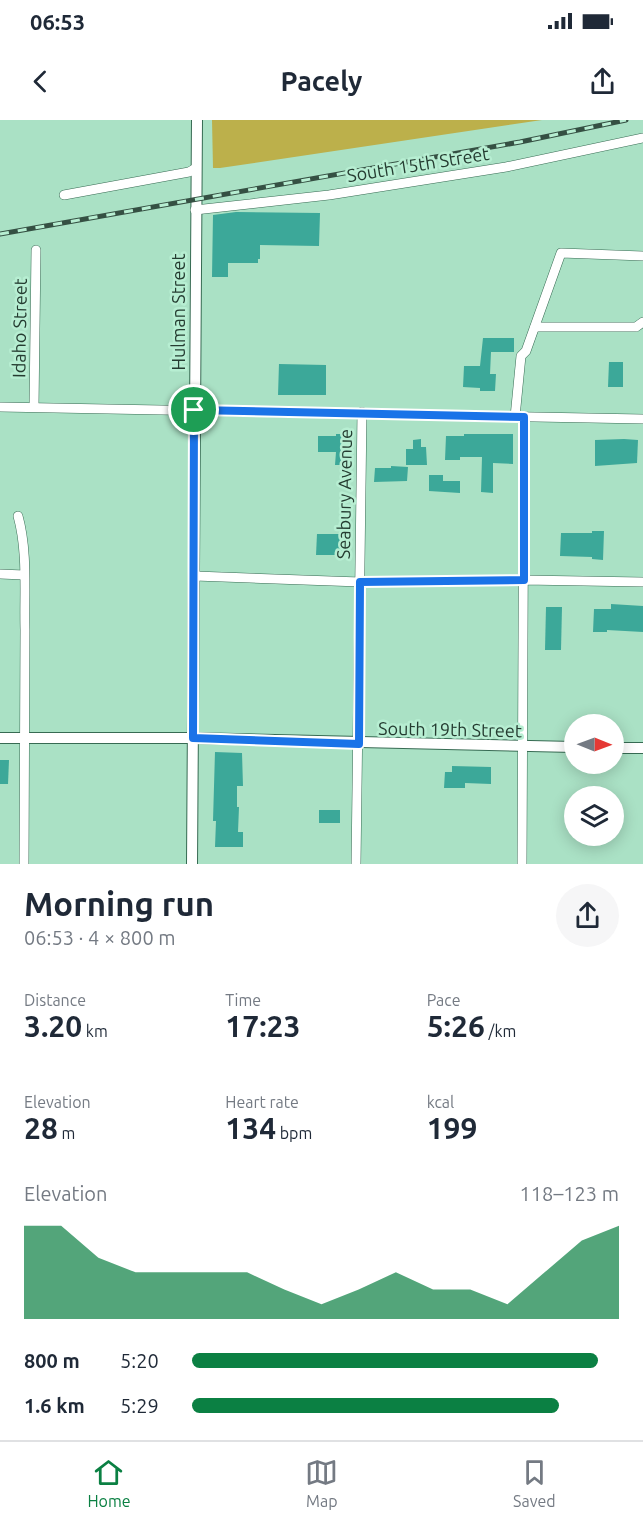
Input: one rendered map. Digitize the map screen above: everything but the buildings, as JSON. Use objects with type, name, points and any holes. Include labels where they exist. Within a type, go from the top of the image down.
[{"type":"street","name":"Hulman Street","points":[[192,864],[197,120]]},
{"type":"street","name":"South 15th Street","points":[[195,210],[352,192],[506,167],[643,138]]},
{"type":"street","points":[[64,195],[189,172],[196,168]]},
{"type":"street","name":"Idaho Street","points":[[34,407],[36,250]]},
{"type":"street","points":[[522,864],[521,747],[524,580],[520,417],[521,356],[526,351],[561,253],[643,256]]},
{"type":"street","points":[[535,327],[636,327],[643,322]]},
{"type":"street","points":[[0,407],[643,419]]},
{"type":"street","name":"Seabury Avenue","points":[[356,864],[362,412]]},
{"type":"street","points":[[18,516],[21,525],[24,575],[26,738],[24,864]]},
{"type":"street","points":[[0,574],[24,575]]},
{"type":"street","points":[[195,576],[360,582],[524,580],[643,582]]},
{"type":"street","name":"South 19th Street","points":[[0,738],[193,738],[359,744],[564,747]]},
{"type":"street","points":[[624,748],[643,748]]},
{"type":"shaded area","points":[[212,120],[542,120],[213,168]]},
{"type":"railway","points":[[0,234],[520,142],[626,120]]},
{"type":"route","points":[[194,410],[524,417],[524,580],[360,582],[359,744],[193,738],[194,410]]}]
